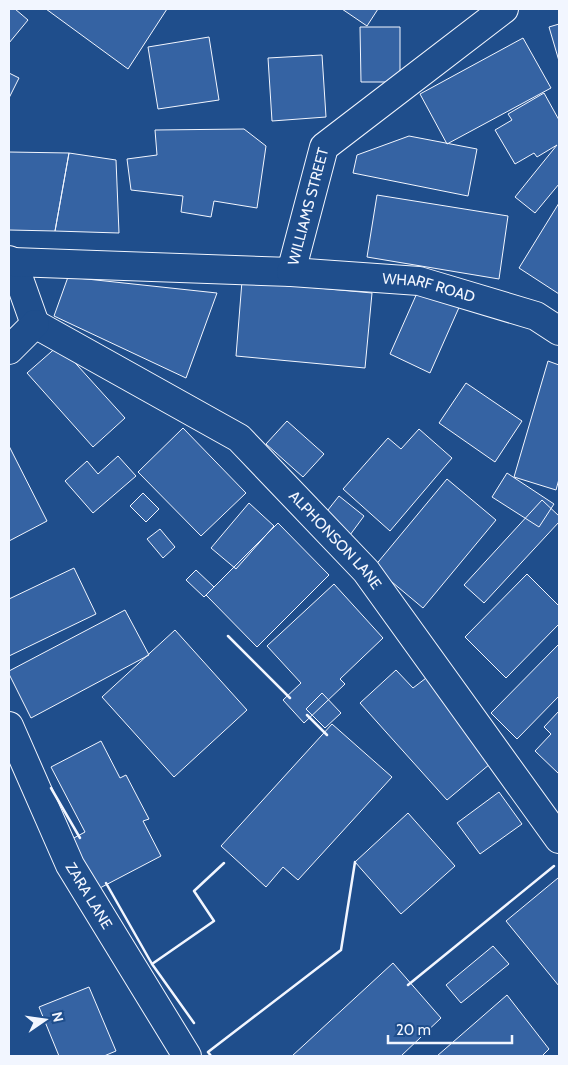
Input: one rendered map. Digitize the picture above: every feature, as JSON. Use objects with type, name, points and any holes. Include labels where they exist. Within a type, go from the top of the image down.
[{"type":"street","name":"WILLIAMS STREET","points":[[11,261],[291,272],[324,148],[504,9]]},
{"type":"street","points":[[9,350],[35,324],[11,261]]},
{"type":"street","name":"WHARF ROAD","points":[[291,272],[419,281],[536,316],[559,331]]},
{"type":"street","name":"ALPHONSON LANE","points":[[35,324],[239,438],[366,571],[559,839]]},
{"type":"street","name":"ZARA LANE","points":[[9,726],[70,865],[186,1056]]},
{"type":"building","points":[[9,9],[15,9],[28,20],[9,43]]},
{"type":"building","points":[[46,9],[167,9],[128,69]]},
{"type":"building","points":[[342,9],[378,9],[367,26]]},
{"type":"building","points":[[559,24],[559,61],[549,27]]},
{"type":"building","points":[[360,27],[400,27],[400,82],[361,82]]},
{"type":"building","points":[[209,37],[219,100],[158,109],[148,47]]},
{"type":"building","points":[[523,38],[551,88],[447,144],[420,94]]},
{"type":"building","points":[[322,55],[326,117],[272,121],[268,58]]},
{"type":"building","points":[[9,73],[19,78],[9,98]]},
{"type":"building","points":[[544,93],[559,120],[559,184],[535,213],[515,197],[557,145],[537,157],[534,153],[515,164],[495,130],[512,120],[508,114]]},
{"type":"building","points":[[244,129],[266,146],[257,208],[214,201],[211,217],[181,212],[183,196],[131,190],[127,159],[157,155],[155,130]]},
{"type":"building","points":[[409,136],[477,149],[468,196],[353,173],[357,155]]},
{"type":"building","points":[[9,152],[69,153],[55,231],[9,230]]},
{"type":"building","points":[[69,153],[116,160],[119,233],[55,231]]},
{"type":"building","points":[[377,195],[508,216],[499,279],[367,257]]},
{"type":"building","points":[[559,203],[559,294],[519,268]]},
{"type":"building","points":[[68,277],[217,293],[186,378],[54,316]]},
{"type":"building","points":[[242,281],[372,293],[365,368],[236,356]]},
{"type":"building","points":[[421,284],[461,303],[430,373],[390,354]]},
{"type":"building","points":[[59,345],[125,418],[93,447],[27,373]]},
{"type":"building","points":[[548,361],[559,365],[559,479],[556,490],[514,477]]},
{"type":"building","points":[[466,383],[522,421],[495,462],[439,423]]},
{"type":"building","points":[[287,421],[324,454],[303,477],[266,444]]},
{"type":"building","points":[[183,428],[246,493],[201,536],[138,472]]},
{"type":"building","points":[[419,429],[452,458],[390,531],[343,489],[388,438],[401,449]]},
{"type":"building","points":[[9,446],[47,521],[9,541]]},
{"type":"building","points":[[118,456],[136,476],[93,513],[65,481],[87,461],[98,474]]},
{"type":"building","points":[[507,473],[554,504],[539,527],[492,497]]},
{"type":"building","points":[[447,479],[496,520],[423,608],[374,567]]},
{"type":"building","points":[[143,493],[159,509],[146,522],[130,506]]},
{"type":"building","points":[[339,496],[364,516],[350,535],[324,515]]},
{"type":"building","points":[[542,500],[559,516],[559,522],[484,603],[464,585]]},
{"type":"building","points":[[249,503],[274,526],[236,569],[211,548]]},
{"type":"building","points":[[278,523],[329,575],[257,647],[206,595]]},
{"type":"building","points":[[160,529],[175,547],[163,558],[147,539]]},
{"type":"building","points":[[74,568],[96,614],[9,656],[9,599]]},
{"type":"building","points":[[196,570],[214,587],[204,597],[186,580]]},
{"type":"building","points":[[527,574],[559,606],[559,624],[506,678],[465,637]]},
{"type":"building","points":[[334,584],[383,638],[340,679],[345,684],[304,723],[283,700],[301,683],[267,646]]},
{"type":"building","points":[[125,610],[149,655],[31,718],[9,671]]},
{"type":"building","points":[[175,630],[247,710],[174,777],[102,697]]},
{"type":"building","points":[[559,644],[559,696],[517,739],[491,713]]},
{"type":"building","points":[[396,670],[413,688],[430,675],[490,764],[447,800],[360,703]]},
{"type":"building","points":[[322,693],[341,713],[325,728],[306,709]]},
{"type":"building","points":[[559,711],[559,774],[535,751],[551,734],[544,727]]},
{"type":"building","points":[[332,724],[392,777],[298,880],[283,867],[266,887],[221,846]]},
{"type":"building","points":[[101,741],[120,778],[126,775],[149,819],[143,821],[161,856],[98,889],[72,839],[85,832],[51,767]]},
{"type":"building","points":[[499,792],[522,824],[480,854],[457,823]]},
{"type":"building","points":[[408,813],[455,866],[401,914],[355,862]]},
{"type":"building","points":[[558,878],[559,880],[559,986],[506,921]]},
{"type":"building","points":[[493,946],[509,964],[461,1003],[446,985]]},
{"type":"building","points":[[393,963],[441,1018],[401,1056],[292,1056]]},
{"type":"building","points":[[89,987],[116,1051],[104,1056],[59,1056],[39,1007]]},
{"type":"building","points":[[507,995],[549,1049],[542,1056],[437,1056]]},
{"type":"wall","points":[[228,636],[290,698]]},
{"type":"wall","points":[[307,715],[327,735]]},
{"type":"wall","points":[[51,788],[80,838]]},
{"type":"wall","points":[[211,1056],[208,1052],[341,950],[355,862]]},
{"type":"wall","points":[[152,964],[214,921],[194,891],[224,863]]},
{"type":"wall","points":[[408,985],[554,866]]},
{"type":"wall","points":[[106,883],[152,964],[194,1023]]}]
